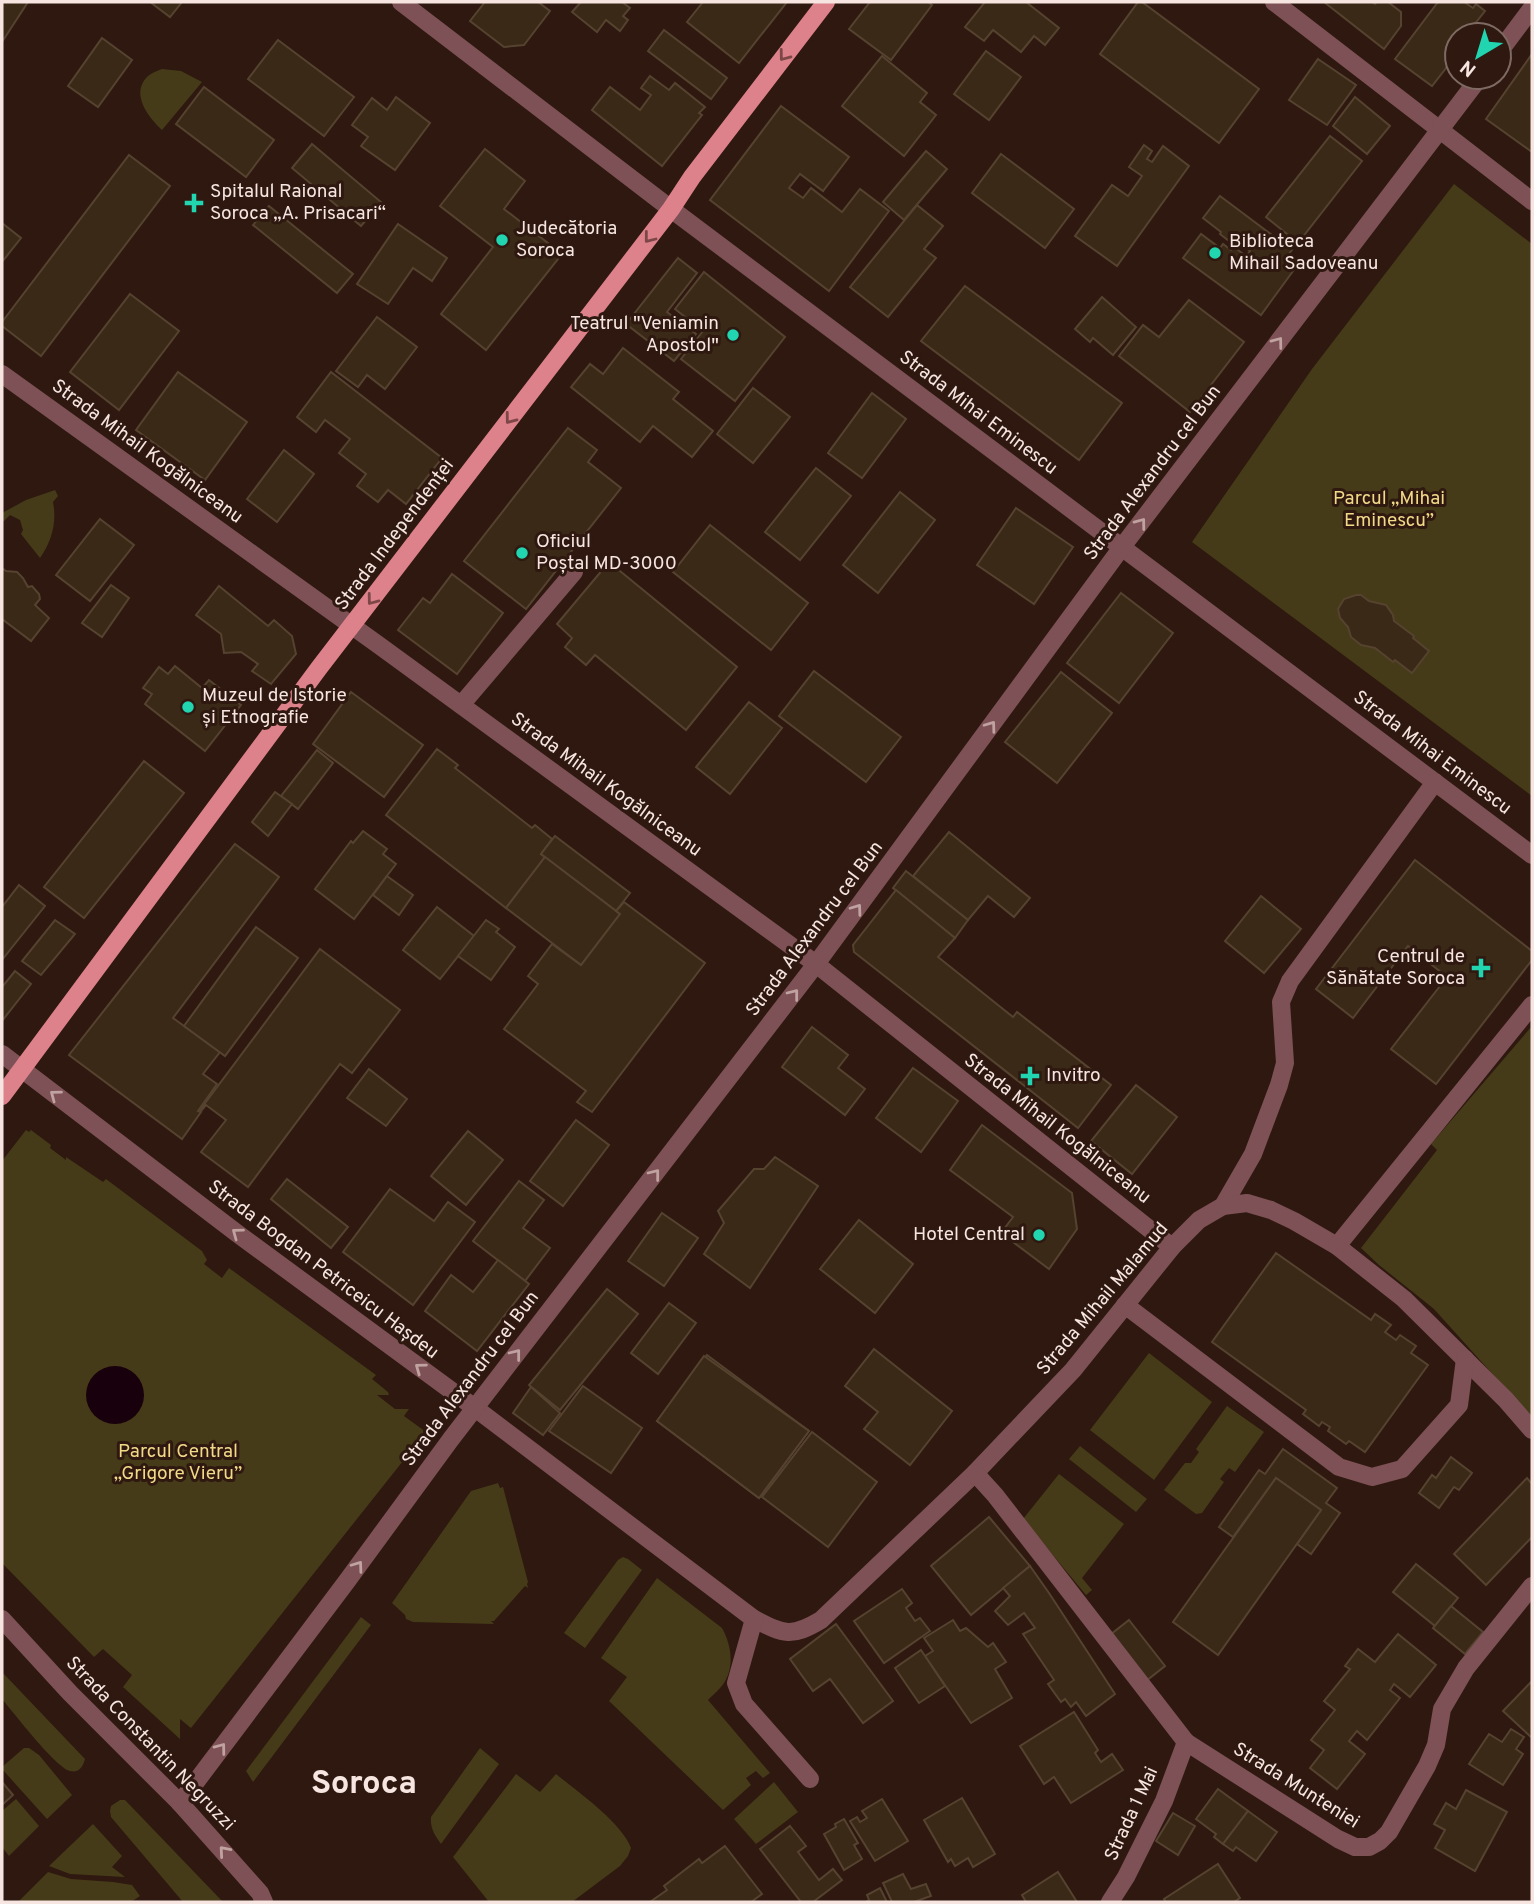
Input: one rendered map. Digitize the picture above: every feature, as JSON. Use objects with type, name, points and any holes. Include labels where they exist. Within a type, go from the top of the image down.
[{"type":"main road","name":"Strada Independenței","points":[[2,1096],[352,626],[826,2]]},
{"type":"street","name":"Strada Mihai Eminescu","points":[[401,2],[671,209],[1532,855]]},
{"type":"street","points":[[1274,2],[1532,201]]},
{"type":"street","points":[[1513,33],[1532,8]]},
{"type":"street","name":"Strada Alexandru cel Bun","points":[[180,1803],[475,1408],[816,964],[1122,547],[1469,91]]},
{"type":"street","name":"Strada Mihail Kogălniceanu","points":[[2,374],[816,964],[1172,1247]]},
{"type":"street","points":[[461,705],[574,572]]},
{"type":"street","name":"Strada Mihail Malamud","points":[[794,1632],[804,1630],[821,1620],[975,1472],[1073,1370],[1172,1247],[1199,1220],[1223,1206],[1253,1154],[1279,1086],[1285,1063],[1281,1002],[1290,981],[1435,782]]},
{"type":"street","points":[[1337,1246],[1532,1005]]},
{"type":"street","name":"Strada Bogdan Petriceicu Hașdeu","points":[[2,1054],[238,1234],[475,1408],[754,1619],[779,1632],[794,1632]]},
{"type":"street","points":[[1223,1206],[1247,1203],[1271,1210],[1337,1246],[1404,1299],[1506,1400],[1532,1430]]},
{"type":"street","points":[[1125,1305],[1339,1467],[1371,1476],[1402,1469],[1459,1405],[1465,1359]]},
{"type":"street","points":[[975,1472],[1186,1742]]},
{"type":"street","name":"Strada Munteniei","points":[[1186,1742],[1338,1839],[1355,1847],[1369,1847],[1389,1832],[1427,1766],[1436,1745],[1443,1709],[1466,1668],[1532,1586]]},
{"type":"street","name":"Strada Constantin Negruzzi","points":[[2,1619],[70,1693],[180,1803],[260,1892],[264,1902]]},
{"type":"street","points":[[754,1619],[736,1683],[744,1704],[810,1779]]},
{"type":"street","name":"Strada 1 Mai","points":[[1111,1902],[1164,1801],[1186,1742]]},
{"type":"green space","points":[[162,69],[181,71],[202,82],[162,130],[143,105],[140,91],[147,77]]},
{"type":"green space","name":"Parcul „Mihai Eminescu”","points":[[1454,184],[1532,244],[1532,796],[1192,542],[1312,369]]},
{"type":"green space","points":[[55,490],[58,496],[53,502],[52,531],[40,558],[21,534],[23,530],[20,520],[10,515],[2,523],[2,513],[26,500]]},
{"type":"green space","points":[[1532,1026],[1532,1418],[1434,1309],[1361,1248],[1437,1150],[1431,1144]]},
{"type":"green space","name":"Parcul Central „Grigore Vieru”","points":[[26,1130],[31,1130],[51,1145],[50,1148],[66,1160],[66,1157],[103,1182],[106,1179],[202,1251],[207,1260],[204,1264],[222,1278],[229,1268],[376,1375],[372,1379],[389,1395],[377,1395],[395,1409],[409,1409],[404,1416],[426,1432],[191,1728],[180,1719],[180,1739],[123,1687],[132,1675],[103,1649],[94,1657],[2,1563],[2,1161]]},
{"type":"green space","points":[[1149,1353],[1212,1402],[1154,1480],[1090,1430]]},
{"type":"green space","points":[[1227,1406],[1264,1432],[1235,1472],[1229,1468],[1220,1479],[1224,1482],[1202,1513],[1196,1514],[1164,1490],[1185,1463],[1191,1463],[1199,1452],[1196,1449]]},
{"type":"green space","points":[[1080,1446],[1147,1499],[1136,1512],[1069,1459]]},
{"type":"green space","points":[[1059,1474],[1124,1524],[1082,1578],[1092,1590],[1086,1595],[1023,1519]]},
{"type":"green space","points":[[498,1483],[500,1488],[503,1487],[528,1588],[525,1586],[494,1621],[491,1621],[494,1624],[413,1622],[406,1619],[392,1603],[471,1491]]},
{"type":"green space","points":[[623,1557],[642,1570],[585,1648],[564,1633],[618,1560]]},
{"type":"green space","points":[[657,1578],[722,1628],[728,1641],[730,1669],[724,1683],[708,1700],[770,1773],[763,1778],[756,1771],[746,1778],[751,1785],[723,1810],[609,1701],[627,1677],[601,1658]]},
{"type":"green space","points":[[361,1617],[371,1625],[253,1782],[246,1771]]},
{"type":"green space","points":[[2,1672],[85,1759],[80,1769],[70,1771],[55,1760],[2,1699]]},
{"type":"green space","points":[[24,1748],[29,1748],[39,1755],[72,1795],[47,1819],[2,1769]]},
{"type":"green space","points":[[480,1748],[499,1764],[441,1844],[432,1828],[431,1817]]},
{"type":"green space","points":[[516,1774],[540,1792],[556,1774],[609,1818],[631,1848],[620,1866],[572,1902],[489,1902],[453,1857]]},
{"type":"green space","points":[[774,1782],[798,1812],[756,1844],[734,1819]]},
{"type":"green space","points":[[16,1799],[39,1826],[9,1856],[2,1847],[2,1811]]},
{"type":"green space","points":[[125,1800],[223,1902],[183,1902],[111,1817],[111,1806]]},
{"type":"green space","points":[[93,1824],[122,1856],[112,1867],[125,1877],[70,1874],[49,1866]]},
{"type":"green space","points":[[48,1872],[71,1879],[132,1885],[140,1896],[131,1902],[18,1902]]},
{"type":"shaded area","points":[[115,1366],[131,1371],[139,1379],[144,1395],[139,1411],[131,1419],[115,1424],[99,1419],[91,1411],[86,1395],[91,1379],[99,1371]]},
{"type":"building","points":[[2,2],[28,2],[2,42]]},
{"type":"building","points":[[150,2],[182,2],[170,17]]},
{"type":"building","points":[[485,2],[538,2],[550,11],[524,45],[504,47],[470,21]]},
{"type":"building","points":[[581,2],[622,2],[630,8],[623,16],[628,20],[620,31],[606,20],[597,32],[572,12]]},
{"type":"building","points":[[703,2],[787,2],[739,63],[687,22]]},
{"type":"building","points":[[870,2],[928,2],[932,5],[891,60],[849,29]]},
{"type":"building","points":[[985,2],[1026,2],[1059,28],[1045,45],[1034,36],[1021,52],[993,30],[984,41],[965,27]]},
{"type":"building","points":[[1138,2],[1142,2],[1259,89],[1219,143],[1100,54]]},
{"type":"building","points":[[1324,2],[1388,2],[1401,12],[1401,26],[1384,49]]},
{"type":"building","points":[[1438,2],[1464,2],[1473,8],[1476,4],[1485,11],[1477,21],[1443,21],[1443,72],[1432,86],[1395,59]]},
{"type":"building","points":[[664,30],[727,78],[711,99],[648,51]]},
{"type":"building","points":[[102,38],[132,60],[98,107],[68,86]]},
{"type":"building","points":[[278,40],[354,97],[324,136],[248,79]]},
{"type":"building","points":[[986,51],[1021,77],[989,120],[954,94]]},
{"type":"building","points":[[1532,54],[1532,152],[1486,119],[1506,91],[1513,91],[1513,81]]},
{"type":"building","points":[[882,56],[927,93],[920,102],[936,115],[904,156],[842,106]]},
{"type":"building","points":[[1318,59],[1356,85],[1327,125],[1289,100]]},
{"type":"building","points":[[650,76],[669,90],[675,83],[705,107],[699,113],[702,115],[662,166],[592,110],[610,87],[640,110],[651,95],[641,88]]},
{"type":"building","points":[[204,87],[274,140],[246,177],[176,124]]},
{"type":"building","points":[[396,97],[430,123],[395,170],[361,146],[368,137],[352,125],[372,98],[387,110]]},
{"type":"building","points":[[1355,97],[1390,126],[1367,154],[1333,126]]},
{"type":"building","points":[[781,106],[849,157],[823,191],[800,174],[789,188],[803,198],[811,188],[842,212],[860,189],[889,211],[829,291],[710,200]]},
{"type":"building","points":[[1330,136],[1362,161],[1298,243],[1266,217]]},
{"type":"building","points":[[312,144],[381,202],[361,226],[292,168]]},
{"type":"building","points":[[1144,145],[1152,151],[1147,159],[1152,162],[1163,146],[1189,166],[1117,266],[1075,236],[1112,185],[1128,196],[1142,176],[1129,167]]},
{"type":"building","points":[[485,149],[525,181],[504,209],[562,254],[486,350],[441,314],[493,247],[440,206]]},
{"type":"building","points":[[926,151],[947,169],[904,220],[883,202]]},
{"type":"building","points":[[1001,154],[1074,209],[1045,248],[972,193]]},
{"type":"building","points":[[129,155],[170,186],[41,356],[2,326],[2,322]]},
{"type":"building","name":"Biblioteca Mihail Sadoveanu","points":[[1220,196],[1292,250],[1285,259],[1296,267],[1261,315],[1183,258],[1201,234],[1220,248],[1223,244],[1231,250],[1234,247],[1246,256],[1250,251],[1241,244],[1238,248],[1203,218]]},
{"type":"building","points":[[917,205],[943,226],[924,249],[936,258],[888,317],[850,287]]},
{"type":"building","points":[[269,206],[353,274],[337,293],[253,225]]},
{"type":"building","points":[[2,223],[21,238],[2,262]]},
{"type":"building","points":[[398,224],[447,258],[432,281],[413,268],[388,304],[357,284]]},
{"type":"building","points":[[678,258],[697,273],[667,312],[696,334],[674,361],[626,324]]},
{"type":"building","name":"Teatrul \"Veniamin Apostol\"","points":[[704,272],[785,337],[735,401],[681,359],[703,331],[675,309]]},
{"type":"building","points":[[965,286],[1122,403],[1079,460],[921,341]]},
{"type":"building","points":[[130,294],[179,331],[119,410],[70,372]]},
{"type":"building","points":[[1102,297],[1136,327],[1113,355],[1093,338],[1090,342],[1075,329]]},
{"type":"building","points":[[1189,300],[1244,342],[1190,412],[1119,356],[1143,325],[1159,337]]},
{"type":"building","points":[[377,317],[417,347],[385,389],[367,375],[358,387],[336,371]]},
{"type":"building","points":[[623,348],[679,392],[673,399],[713,431],[692,457],[653,426],[640,442],[571,387],[590,364],[603,374]]},
{"type":"building","points":[[178,372],[247,422],[205,480],[136,430]]},
{"type":"building","points":[[331,372],[442,458],[406,504],[388,490],[378,502],[357,486],[366,474],[339,453],[350,439],[325,420],[316,432],[297,417]]},
{"type":"building","points":[[753,388],[790,417],[753,463],[717,434]]},
{"type":"building","points":[[872,393],[906,419],[862,478],[828,453]]},
{"type":"building","points":[[568,428],[597,450],[588,462],[621,488],[526,609],[464,561]]},
{"type":"building","points":[[284,450],[314,474],[277,522],[247,499]]},
{"type":"building","points":[[816,468],[851,496],[800,560],[765,532]]},
{"type":"building","points":[[900,492],[935,520],[878,593],[843,565]]},
{"type":"building","points":[[1016,508],[1073,547],[1034,604],[977,565]]},
{"type":"building","points":[[100,519],[134,545],[90,601],[56,575]]},
{"type":"building","points":[[710,525],[808,603],[771,650],[673,572]]},
{"type":"building","points":[[609,562],[737,667],[686,730],[595,655],[586,665],[565,647],[572,638],[557,624]]},
{"type":"building","points":[[2,568],[17,572],[28,587],[32,586],[40,599],[35,605],[49,618],[31,641],[2,619]]},
{"type":"building","points":[[452,574],[503,613],[457,674],[398,630],[423,598],[430,603]]},
{"type":"building","points":[[111,585],[129,598],[102,637],[82,623]]},
{"type":"building","points":[[219,586],[268,626],[274,620],[292,636],[296,654],[271,684],[252,671],[258,664],[241,652],[224,653],[221,634],[196,615]]},
{"type":"building","points":[[1121,593],[1173,633],[1119,703],[1067,663]]},
{"type":"building","points":[[1356,595],[1386,605],[1394,621],[1429,651],[1412,673],[1375,648],[1361,645],[1351,637],[1338,609],[1344,599]]},
{"type":"building","points":[[175,666],[202,688],[209,680],[241,705],[205,751],[145,704],[152,694],[143,688],[159,667],[168,674]]},
{"type":"building","points":[[814,671],[901,737],[866,782],[779,716]]},
{"type":"building","points":[[1061,672],[1112,713],[1057,783],[1005,742]]},
{"type":"building","points":[[351,692],[423,745],[384,797],[313,744]]},
{"type":"building","points":[[749,702],[782,728],[730,794],[696,767]]},
{"type":"building","points":[[437,749],[458,765],[455,768],[532,828],[535,825],[552,839],[541,854],[545,857],[506,908],[386,815]]},
{"type":"building","points":[[317,750],[333,763],[298,809],[281,796]]},
{"type":"building","points":[[144,761],[184,793],[84,918],[44,887]]},
{"type":"building","points":[[275,792],[292,804],[268,836],[252,822]]},
{"type":"building","points":[[363,831],[387,849],[383,854],[396,864],[354,919],[315,889],[351,841],[353,843]]},
{"type":"building","points":[[949,832],[1030,898],[1014,917],[988,896],[968,920],[913,876]]},
{"type":"building","points":[[555,836],[630,893],[616,911],[541,854]]},
{"type":"building","points":[[235,844],[279,877],[173,1018],[220,1052],[203,1074],[217,1084],[182,1139],[69,1055]]},
{"type":"building","points":[[545,857],[620,914],[581,965],[506,908]]},
{"type":"building","name":"Centrul de Sănătate Soroca","points":[[1415,860],[1532,951],[1532,960],[1436,1084],[1391,1049],[1447,977],[1408,946],[1353,1018],[1316,989]]},
{"type":"building","points":[[906,871],[968,920],[955,938],[893,888]]},
{"type":"building","points":[[387,876],[413,895],[399,915],[373,895]]},
{"type":"building","points":[[19,885],[45,906],[2,960],[2,907]]},
{"type":"building","points":[[896,890],[955,938],[938,957],[1013,1017],[1017,1012],[1111,1085],[1078,1128],[854,952],[853,945]]},
{"type":"building","points":[[1261,896],[1301,929],[1264,973],[1225,941]]},
{"type":"building","points":[[624,902],[705,963],[592,1112],[577,1102],[586,1091],[504,1029],[538,984],[528,976],[552,944],[581,965],[620,914],[616,911]]},
{"type":"building","points":[[437,907],[474,936],[440,979],[403,950]]},
{"type":"building","points":[[55,920],[75,934],[41,975],[22,961]]},
{"type":"building","points":[[486,920],[499,929],[496,932],[515,947],[491,980],[458,956]]},
{"type":"building","points":[[256,927],[298,958],[225,1056],[184,1026]]},
{"type":"building","points":[[320,949],[400,1010],[352,1073],[340,1064],[248,1187],[201,1152],[226,1120],[206,1105],[200,1110]]},
{"type":"building","points":[[15,971],[31,984],[2,1021],[2,987]]},
{"type":"building","points":[[812,1027],[848,1055],[838,1068],[865,1089],[845,1115],[782,1067]]},
{"type":"building","points":[[913,1068],[958,1101],[921,1152],[876,1118]]},
{"type":"building","points":[[369,1069],[407,1099],[386,1126],[347,1098]]},
{"type":"building","points":[[1136,1085],[1177,1117],[1132,1174],[1091,1141]]},
{"type":"building","points":[[576,1120],[609,1145],[563,1206],[530,1181]]},
{"type":"building","points":[[982,1125],[1072,1193],[1077,1229],[1049,1269],[1001,1233],[1013,1217],[950,1170]]},
{"type":"building","points":[[468,1131],[503,1160],[466,1205],[431,1176]]},
{"type":"building","points":[[775,1157],[818,1186],[750,1288],[704,1254],[724,1223],[718,1211],[754,1169],[764,1169]]},
{"type":"building","points":[[287,1179],[348,1227],[331,1248],[271,1199]]},
{"type":"building","points":[[519,1181],[544,1200],[523,1228],[550,1248],[525,1281],[473,1241]]},
{"type":"building","points":[[390,1189],[434,1221],[448,1202],[475,1222],[413,1305],[343,1252]]},
{"type":"building","points":[[662,1213],[698,1238],[664,1286],[628,1261]]},
{"type":"building","points":[[859,1220],[913,1264],[875,1313],[820,1269]]},
{"type":"building","points":[[1276,1253],[1371,1320],[1375,1314],[1391,1325],[1385,1332],[1396,1340],[1400,1335],[1416,1346],[1411,1353],[1428,1365],[1365,1452],[1349,1441],[1346,1444],[1328,1431],[1330,1427],[1322,1422],[1319,1426],[1303,1414],[1306,1410],[1212,1342]]},
{"type":"building","points":[[498,1260],[529,1284],[477,1351],[425,1311],[451,1275],[473,1292]]},
{"type":"building","points":[[607,1289],[638,1314],[560,1410],[529,1385]]},
{"type":"building","points":[[669,1303],[696,1323],[658,1374],[631,1353]]},
{"type":"building","points":[[874,1349],[952,1411],[910,1465],[864,1429],[878,1412],[845,1386]]},
{"type":"building","points":[[707,1355],[809,1431],[759,1498],[657,1421]]},
{"type":"building","points":[[704,1356],[809,1431],[759,1498],[657,1421]]},
{"type":"building","points":[[583,1386],[642,1428],[611,1473],[549,1431]]},
{"type":"building","points":[[531,1387],[560,1413],[543,1435],[513,1413]]},
{"type":"building","points":[[812,1432],[877,1482],[828,1547],[762,1497]]},
{"type":"building","points":[[1283,1449],[1337,1488],[1326,1503],[1340,1513],[1311,1554],[1297,1544],[1321,1510],[1276,1478],[1233,1537],[1219,1527],[1259,1470],[1265,1474]]},
{"type":"building","points":[[1451,1457],[1472,1473],[1459,1490],[1454,1487],[1439,1508],[1419,1493],[1432,1475],[1436,1478]]},
{"type":"building","points":[[1276,1478],[1321,1510],[1218,1655],[1173,1622]]},
{"type":"building","points":[[1527,1478],[1532,1484],[1532,1537],[1486,1585],[1454,1554]]},
{"type":"building","points":[[989,1517],[1030,1566],[971,1615],[931,1566]]},
{"type":"building","points":[[1416,1564],[1458,1598],[1435,1626],[1393,1592]]},
{"type":"building","points":[[1030,1566],[1115,1694],[1086,1716],[1076,1702],[1071,1707],[1065,1699],[1061,1702],[1048,1684],[1054,1680],[1023,1634],[1035,1628],[1024,1613],[1008,1625],[995,1611],[1010,1596],[1003,1588]]},
{"type":"building","points":[[902,1589],[912,1603],[906,1608],[915,1621],[920,1618],[930,1631],[884,1663],[854,1621]]},
{"type":"building","points":[[1451,1606],[1483,1632],[1465,1654],[1433,1628]]},
{"type":"building","points":[[953,1620],[960,1631],[966,1628],[988,1647],[993,1643],[1006,1662],[995,1669],[1012,1698],[971,1723],[925,1656],[933,1651],[924,1638]]},
{"type":"building","points":[[1129,1620],[1165,1666],[1146,1681],[1110,1635]]},
{"type":"building","points":[[836,1624],[893,1701],[863,1723],[830,1679],[813,1691],[790,1659]]},
{"type":"building","points":[[1398,1634],[1436,1665],[1410,1697],[1394,1684],[1390,1690],[1400,1698],[1367,1740],[1357,1731],[1349,1741],[1365,1754],[1337,1789],[1310,1768],[1324,1750],[1311,1740],[1335,1710],[1324,1701],[1350,1669],[1345,1666],[1358,1649],[1375,1662]]},
{"type":"building","points":[[921,1650],[945,1686],[919,1703],[895,1668]]},
{"type":"building","points":[[1532,1681],[1532,1738],[1503,1711]]},
{"type":"building","points":[[1074,1712],[1098,1750],[1095,1753],[1101,1762],[1112,1754],[1123,1770],[1071,1803],[1054,1777],[1044,1784],[1020,1746]]},
{"type":"building","points":[[1511,1729],[1524,1737],[1516,1749],[1523,1754],[1503,1785],[1469,1764],[1489,1734],[1502,1742]]},
{"type":"building","points":[[2,1782],[13,1795],[2,1805]]},
{"type":"building","points":[[1218,1789],[1248,1811],[1223,1844],[1214,1837],[1216,1834],[1196,1819]]},
{"type":"building","points":[[1466,1790],[1507,1812],[1475,1871],[1435,1848],[1445,1830],[1434,1824],[1446,1803],[1456,1809]]},
{"type":"building","points":[[962,1798],[995,1854],[973,1867],[968,1858],[955,1866],[951,1859],[948,1862],[924,1820]]},
{"type":"building","points":[[882,1799],[908,1841],[875,1861],[850,1821],[857,1817],[860,1822],[867,1818],[862,1811]]},
{"type":"building","points":[[1248,1811],[1277,1832],[1256,1861],[1236,1847],[1233,1851],[1223,1844]]},
{"type":"building","points":[[1173,1813],[1195,1826],[1178,1855],[1156,1841]]},
{"type":"building","points":[[844,1819],[858,1843],[854,1845],[862,1859],[844,1870],[824,1834]]},
{"type":"building","points":[[790,1826],[806,1846],[798,1852],[819,1880],[833,1869],[842,1880],[813,1902],[801,1902],[760,1849]]},
{"type":"building","points":[[725,1846],[762,1894],[751,1902],[650,1902],[667,1890],[664,1886],[699,1859],[702,1863]]},
{"type":"building","points":[[1218,1864],[1240,1898],[1234,1902],[1166,1902],[1164,1899]]},
{"type":"building","points":[[1058,1872],[1077,1902],[1026,1902],[1022,1895]]},
{"type":"building","points":[[903,1874],[911,1889],[926,1884],[931,1896],[914,1902],[892,1902],[883,1883]]},
{"type":"building","points":[[880,1888],[887,1902],[866,1902],[869,1900],[867,1895]]},
{"type":"place","name":"Spitalul Raional Soroca „A. Prisacari“","points":[[194,203]]},
{"type":"place","name":"Judecătoria Soroca","points":[[502,240]]},
{"type":"place","name":"Biblioteca Mihail Sadoveanu","points":[[1215,253]]},
{"type":"place","name":"Teatrul \"Veniamin Apostol\"","points":[[733,335]]},
{"type":"place","name":"Oficiul Poștal MD-3000","points":[[522,553]]},
{"type":"place","name":"Muzeul de Istorie și Etnografie","points":[[188,707]]},
{"type":"place","name":"Centrul de Sănătate Soroca","points":[[1481,968]]},
{"type":"place","name":"Invitro","points":[[1030,1076]]},
{"type":"place","name":"Hotel Central","points":[[1039,1235]]},
{"type":"district","name":"Soroca","points":[[364,1785]]}]
